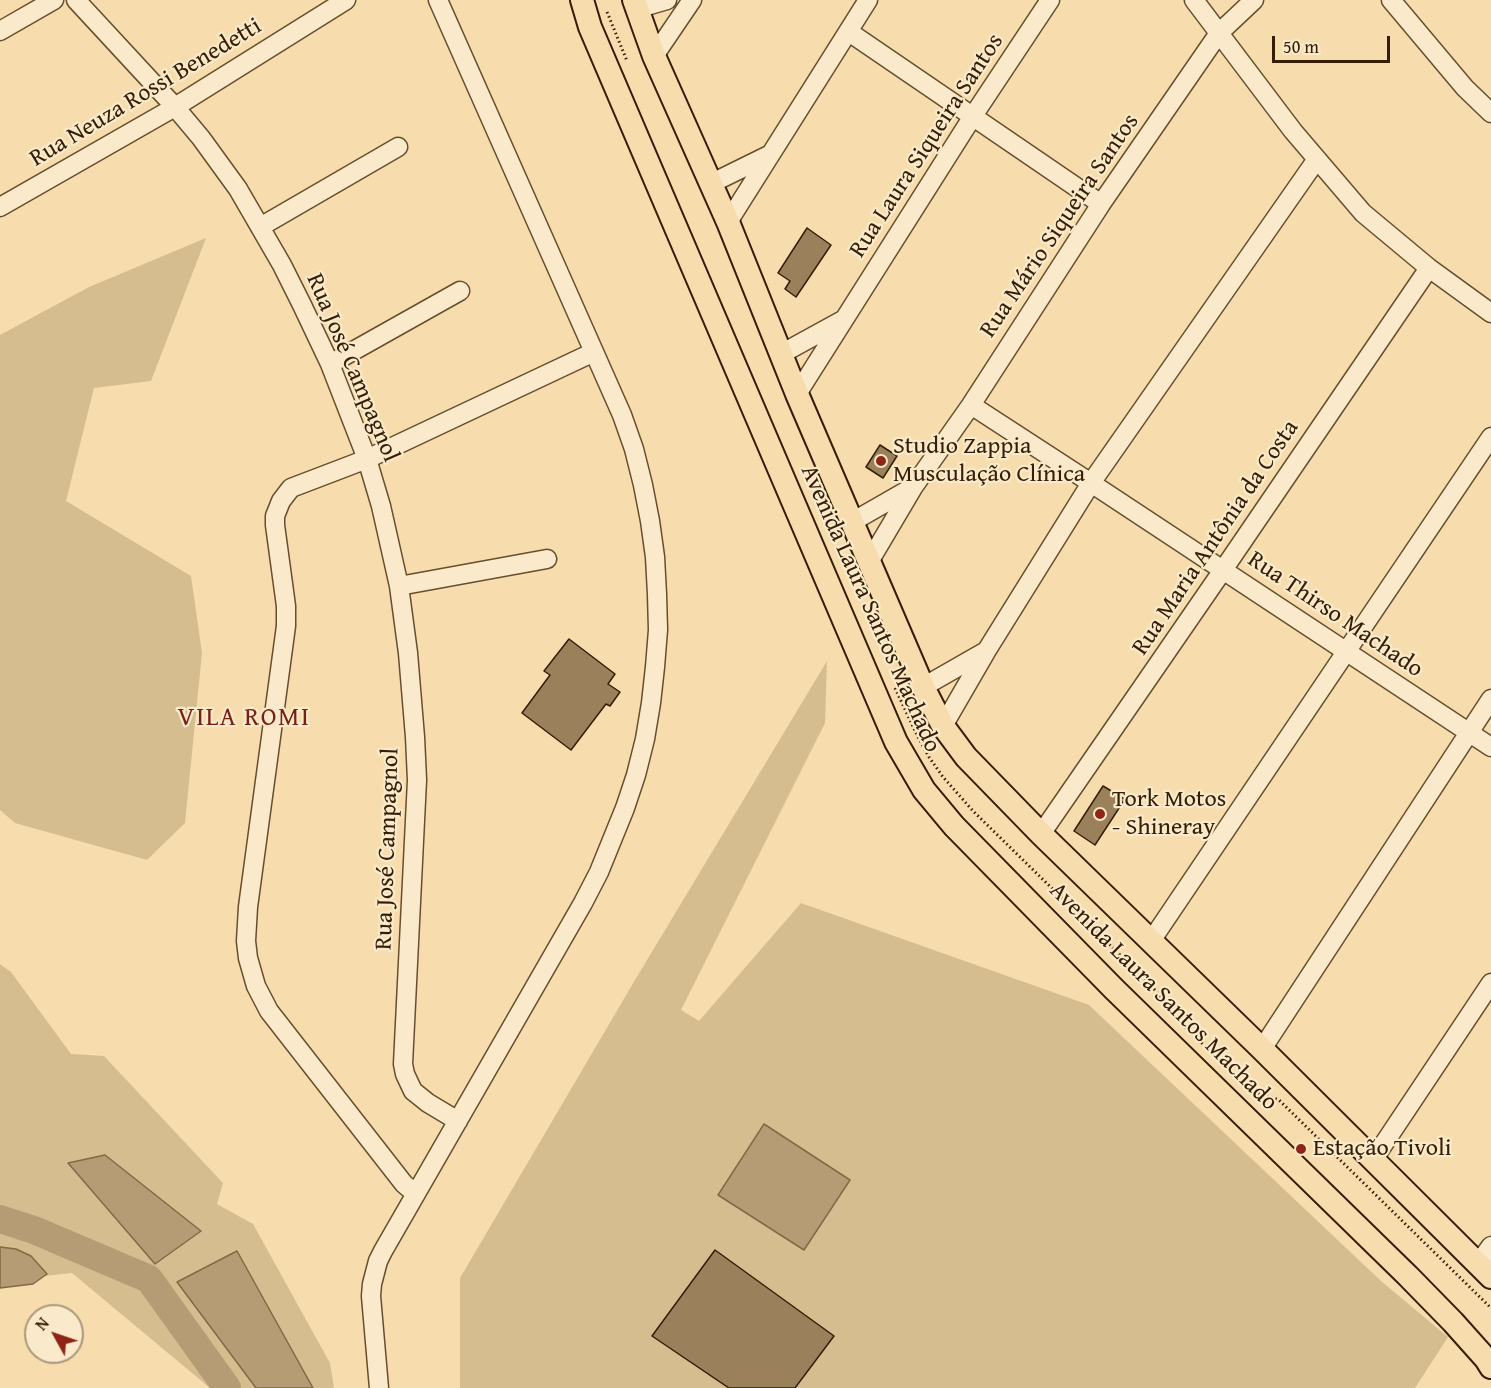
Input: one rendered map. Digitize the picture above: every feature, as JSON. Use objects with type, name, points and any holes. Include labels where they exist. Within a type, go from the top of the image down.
[{"type":"main road","name":"Avenida Laura Santos Machado","points":[[582,0],[595,38],[891,731],[924,790],[954,826],[1106,981],[1408,1276],[1453,1322],[1491,1367]]},
{"type":"main road","name":"Avenida Laura Santos Machado","points":[[635,5],[654,56],[728,222],[797,394],[923,687],[943,726],[966,757],[1041,834],[1485,1271]]},
{"type":"street","points":[[0,31],[54,0]]},
{"type":"street","name":"Rua José Campagnol","points":[[76,0],[175,106],[238,189],[302,305],[330,364],[367,459],[381,506],[399,586],[413,695],[417,780],[403,1064],[413,1091],[458,1121]]},
{"type":"street","name":"Rua Neuza Rossi Benedetti","points":[[0,207],[175,106],[346,0]]},
{"type":"street","points":[[379,1388],[371,1296],[375,1271],[382,1251],[599,872],[636,775],[645,740],[656,667],[655,557],[643,485],[622,414],[438,0]]},
{"type":"street","points":[[635,5],[667,0]]},
{"type":"street","points":[[654,56],[692,0]]},
{"type":"street","points":[[728,222],[868,0]]},
{"type":"street","name":"Rua Laura Siqueira Santos","points":[[797,394],[973,116],[1050,0]]},
{"type":"street","points":[[1194,0],[1293,130],[1363,213],[1429,268],[1491,314]]},
{"type":"street","name":"Rua Mário Siqueira Santos","points":[[869,562],[914,486],[970,405],[1101,204],[1219,33],[1254,0]]},
{"type":"street","points":[[1392,0],[1465,88],[1491,113]]},
{"type":"street","points":[[849,32],[1101,204]]},
{"type":"street","points":[[260,227],[398,147]]},
{"type":"street","points":[[710,184],[771,154]]},
{"type":"street","points":[[943,726],[987,650],[1091,483],[1317,159]]},
{"type":"street","name":"Rua Maria Antônia da Costa","points":[[1041,834],[1429,268]]},
{"type":"street","points":[[330,364],[460,291]]},
{"type":"street","name":"Rua Laura Siqueira Santos","points":[[781,354],[845,319]]},
{"type":"street","points":[[416,1194],[404,1184],[269,1011],[261,999],[251,972],[246,941],[248,907],[286,626],[286,606],[275,525],[276,516],[281,501],[291,488],[367,459],[594,352]]},
{"type":"street","name":"Rua Thirso Machado","points":[[970,405],[1491,747]]},
{"type":"street","points":[[1151,941],[1491,437]]},
{"type":"street","name":"Rua Mário Siqueira Santos","points":[[852,522],[914,486]]},
{"type":"street","points":[[399,586],[547,560]]},
{"type":"street","points":[[923,687],[987,650]]},
{"type":"street","points":[[1262,1049],[1491,699]]},
{"type":"street","points":[[1374,1160],[1491,982]]},
{"type":"street","points":[[1485,1271],[1491,1246]]},
{"type":"path","points":[[605,8],[628,64]]},
{"type":"path","points":[[892,680],[929,757],[957,795],[1156,991],[1174,1016],[1250,1090],[1279,1100],[1491,1308]]},
{"type":"shaded area","points":[[206,238],[151,381],[94,388],[66,501],[191,576],[202,653],[185,823],[147,860],[15,823],[0,810],[0,335],[89,287]]},
{"type":"shaded area","points":[[827,661],[825,723],[681,1010],[699,1021],[801,903],[1089,1005],[1381,1281],[1448,1337],[1415,1388],[460,1388],[460,1278],[635,980]]},
{"type":"shaded area","points":[[0,964],[11,972],[71,1054],[104,1056],[223,1183],[217,1204],[253,1224],[330,1363],[334,1388],[210,1388],[72,1273],[0,1281]]},
{"type":"shaded area","points":[[764,1124],[850,1180],[804,1250],[718,1195]]},
{"type":"shaded area","points":[[105,1155],[201,1231],[155,1264],[68,1163]]},
{"type":"shaded area","points":[[0,1247],[16,1249],[31,1256],[47,1274],[33,1284],[0,1288]]},
{"type":"shaded area","points":[[237,1251],[313,1388],[256,1388],[177,1282]]},
{"type":"building","points":[[807,228],[831,245],[796,297],[785,289],[790,281],[778,273]]},
{"type":"building","name":"Studio Zappia Musculação Clínica","points":[[880,445],[897,456],[883,478],[866,467]]},
{"type":"building","points":[[569,639],[615,674],[608,684],[620,692],[610,706],[606,704],[571,750],[522,713],[550,675],[544,671]]},
{"type":"building","name":"Tork Motos - Shineray","points":[[1103,786],[1125,799],[1095,845],[1074,831]]},
{"type":"building","points":[[715,1250],[834,1336],[795,1388],[729,1388],[652,1336]]},
{"type":"waterway","points":[[0,1219],[34,1230],[149,1279],[227,1388]]},
{"type":"place","name":"Studio Zappia Musculação Clínica","points":[[881,461]]},
{"type":"place","name":"Tork Motos - Shineray","points":[[1100,814]]},
{"type":"place","name":"Estação Tivoli","points":[[1301,1149]]},
{"type":"district","name":"VILA ROMI","points":[[244,718]]}]
